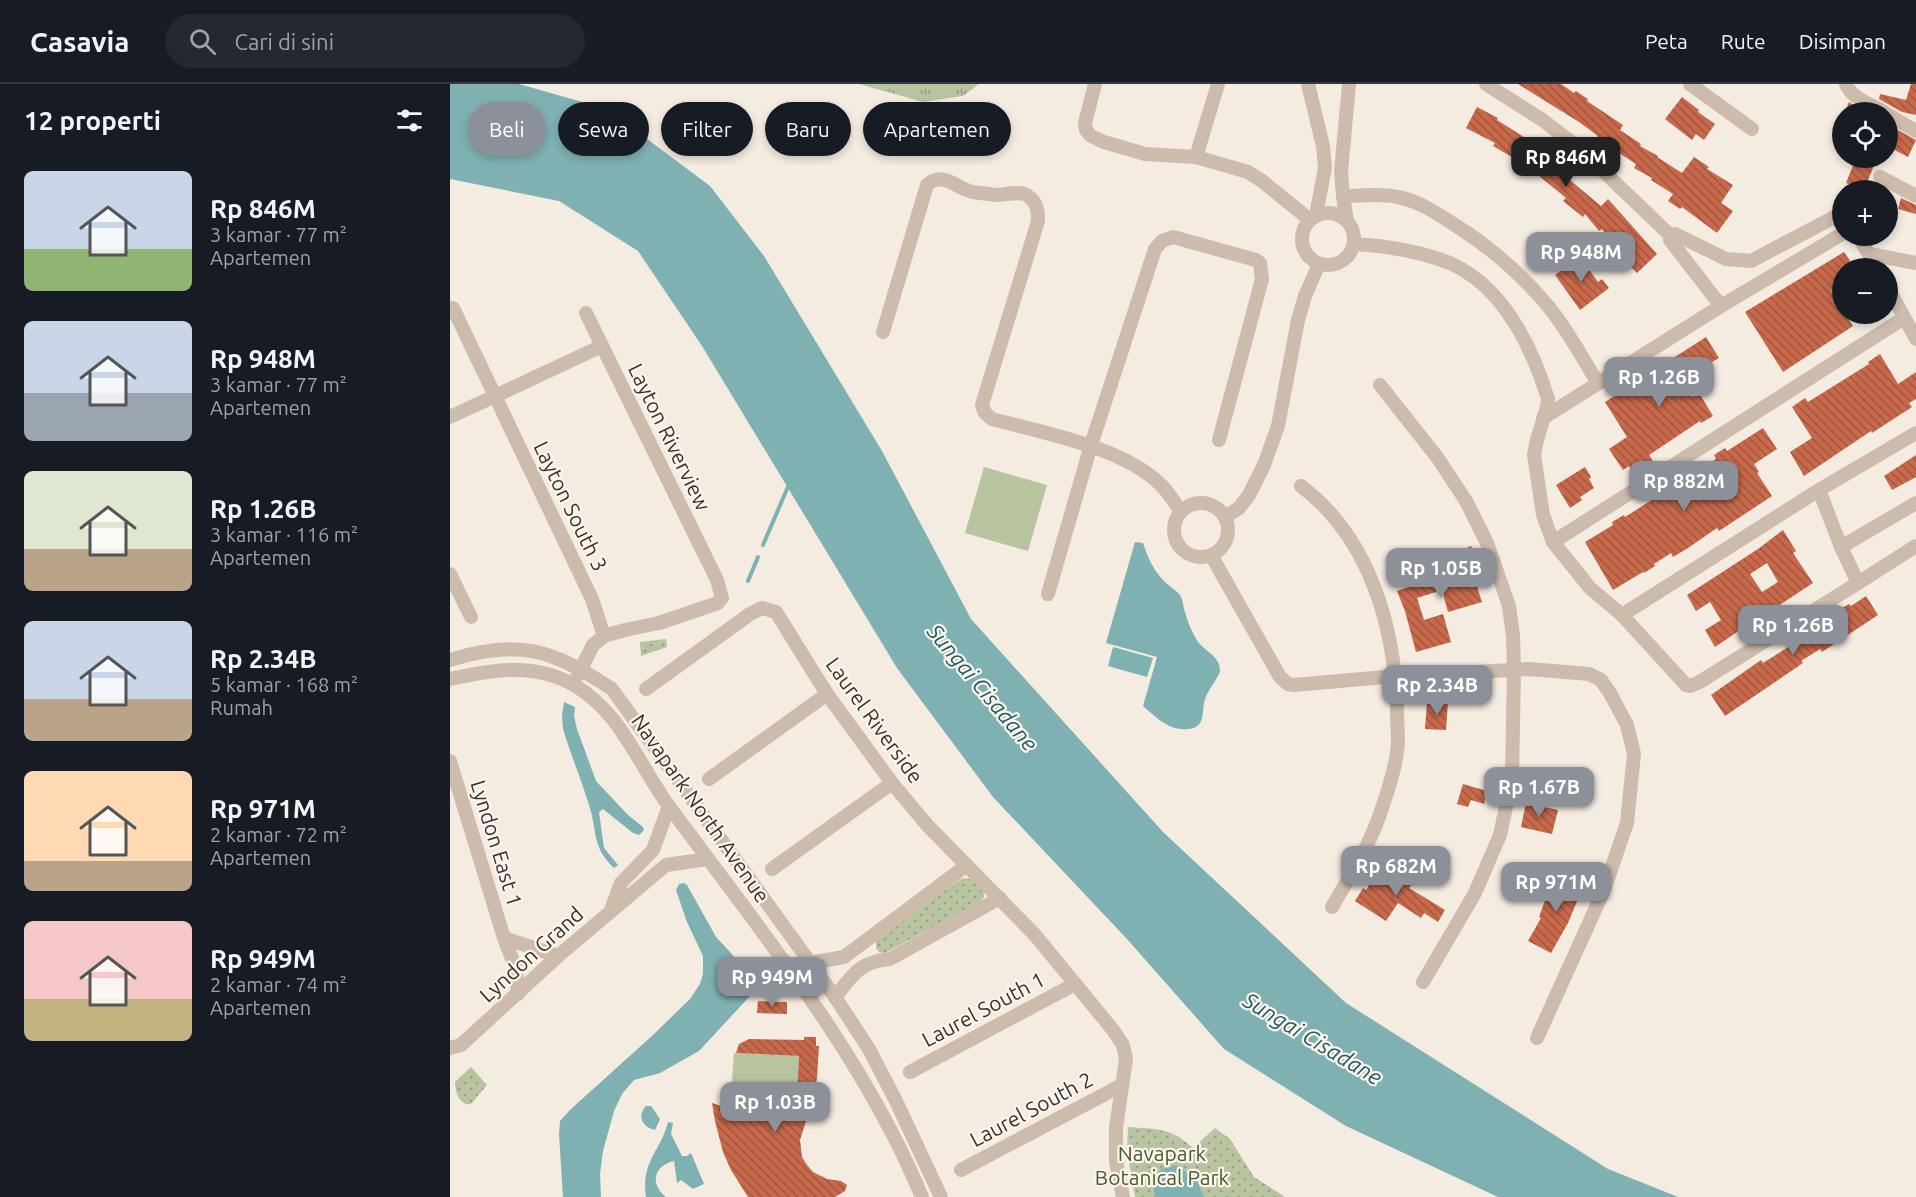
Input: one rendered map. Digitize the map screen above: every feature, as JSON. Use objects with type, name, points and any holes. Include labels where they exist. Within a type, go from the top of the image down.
[{"type":"street","points":[[1095,84],[1085,123],[1086,130],[1091,136],[1145,154],[1196,157],[1248,172],[1313,218]]},
{"type":"street","points":[[1196,157],[1218,84]]},
{"type":"street","points":[[1308,84],[1323,146],[1324,168],[1313,218],[1302,235],[1302,244],[1311,260],[1328,266],[1345,260],[1354,244],[1354,235],[1347,221],[1342,196],[1342,153],[1349,84]]},
{"type":"street","points":[[1486,84],[1544,121],[1580,149],[1671,236],[1670,240],[1721,306]]},
{"type":"street","points":[[1690,84],[1752,129]]},
{"type":"street","points":[[1846,84],[1852,94],[1866,102]]},
{"type":"street","points":[[1898,120],[1916,131]]},
{"type":"street","points":[[1880,177],[1916,195]]},
{"type":"street","points":[[883,332],[927,185],[936,179],[943,179],[970,192],[997,195],[1025,194],[1036,204],[1038,221],[982,405],[985,413],[992,419],[1091,445],[1122,459],[1163,486],[1181,512]]},
{"type":"street","points":[[1342,196],[1397,196],[1412,201],[1448,220],[1491,249],[1548,306],[1598,384]]},
{"type":"street","points":[[1313,218],[1324,213],[1333,213],[1347,221]]},
{"type":"street","points":[[1671,236],[1675,234],[1726,259],[1751,261],[1832,218]]},
{"type":"street","points":[[1048,594],[1091,445],[1155,249],[1162,241],[1173,237],[1256,260],[1260,263],[1262,271],[1263,279],[1219,440]]},
{"type":"street","points":[[1543,418],[1721,306],[1832,240]]},
{"type":"street","points":[[1354,244],[1388,246],[1453,265],[1481,283],[1505,308],[1532,352],[1548,399],[1534,455],[1543,515],[1553,542],[1590,588],[1622,615],[1683,682],[1690,686],[1916,546]]},
{"type":"street","points":[[1864,246],[1871,258]]},
{"type":"street","points":[[1869,254],[1916,263]]},
{"type":"street","points":[[1225,517],[1239,508],[1250,495],[1267,457],[1278,426],[1298,320],[1305,296],[1319,264]]},
{"type":"street","points":[[1898,306],[1916,339]]},
{"type":"street","name":"Layton South 3","points":[[453,308],[592,599],[604,636]]},
{"type":"street","name":"Layton Riverview","points":[[586,313],[717,580],[722,598],[718,603],[659,623],[604,636]]},
{"type":"street","points":[[1553,542],[1905,318]]},
{"type":"street","points":[[450,417],[602,345]]},
{"type":"street","points":[[1380,385],[1437,457],[1466,501],[1487,543],[1509,606],[1513,636],[1512,779],[1500,835],[1475,893],[1423,982]]},
{"type":"street","points":[[1622,615],[1819,490],[1916,433]]},
{"type":"street","points":[[1301,486],[1315,496],[1328,510],[1360,556],[1379,600],[1389,635],[1396,676],[1398,743],[1390,780],[1377,825],[1332,907]]},
{"type":"street","points":[[1819,490],[1858,583]]},
{"type":"street","points":[[1204,503],[1219,511],[1225,517],[1227,525],[1228,534],[1225,543],[1219,550],[1202,558],[1185,552],[1178,546],[1174,528],[1181,512],[1188,507],[1204,503]]},
{"type":"street","points":[[1841,547],[1916,503]]},
{"type":"street","points":[[1211,555],[1280,677],[1288,684],[1294,686],[1396,676],[1528,669],[1589,674],[1601,680],[1610,693],[1627,725],[1634,754],[1627,823],[1600,899],[1537,1038]]},
{"type":"street","points":[[450,574],[471,617]]},
{"type":"street","name":"Laurel Riverside","points":[[646,689],[750,614],[762,608],[776,612],[827,694],[892,783],[928,826],[1035,935],[1123,1045],[1126,1059],[1116,1128],[1116,1161],[1123,1197]]},
{"type":"street","points":[[573,684],[593,645],[604,636]]},
{"type":"street","points":[[450,660],[490,649],[525,650],[554,656],[581,668],[612,689],[835,997],[869,1049],[941,1197]]},
{"type":"street","name":"Navapark North Avenue","points":[[450,679],[489,670],[520,669],[548,674],[573,684],[599,702],[624,732],[669,806],[823,1016],[881,1109],[922,1197]]},
{"type":"street","points":[[709,779],[827,694]]},
{"type":"street","name":"Lyndon East 1","points":[[450,761],[504,938],[516,969],[518,994]]},
{"type":"street","points":[[772,869],[892,783]]},
{"type":"street","name":"Lyndon Grand","points":[[610,912],[621,883],[653,850],[669,806]]},
{"type":"street","points":[[653,850],[666,865],[708,859]]},
{"type":"street","name":"Lyndon Grand","points":[[450,1048],[461,1045],[558,956],[666,865]]},
{"type":"street","points":[[810,963],[844,957],[967,865]]},
{"type":"street","points":[[835,997],[855,972],[875,960],[890,959],[1000,898]]},
{"type":"street","name":"Lyndon East 1","points":[[504,938],[558,956]]},
{"type":"street","points":[[862,942],[875,960]]},
{"type":"street","name":"Laurel South 1","points":[[910,1072],[1075,984]]},
{"type":"street","name":"Laurel South 2","points":[[960,1170],[1122,1085]]},
{"type":"street","points":[[881,1109],[896,1101]]},
{"type":"green space","points":[[859,84],[979,84],[963,96],[923,102]]},
{"type":"green space","points":[[984,467],[1047,485],[1028,551],[965,533]]},
{"type":"green space","points":[[666,639],[667,647],[641,656],[640,642]]},
{"type":"green space","points":[[961,879],[972,880],[984,892],[984,897],[980,902],[885,953],[879,952],[876,948],[876,939]]},
{"type":"green space","points":[[734,1053],[799,1056],[796,1112],[730,1109]]},
{"type":"green space","points":[[471,1067],[487,1085],[471,1104],[467,1104],[459,1098],[455,1082]]},
{"type":"green space","name":"Navapark Botanical Park","points":[[1128,1127],[1171,1133],[1193,1148],[1215,1128],[1230,1139],[1254,1177],[1285,1197],[1135,1197],[1127,1150]]},
{"type":"water","name":"Sungai Cisadane","points":[[450,84],[519,84],[582,102],[558,102],[558,156],[649,156],[649,140],[661,149],[661,156],[670,156],[710,186],[764,256],[882,451],[971,619],[1163,832],[1346,1003],[1608,1169],[1678,1197],[1498,1197],[1346,1126],[1224,1049],[1127,939],[993,797],[897,668],[702,346],[638,251],[559,201],[450,179]]},
{"type":"water","points":[[1135,542],[1143,543],[1156,571],[1180,595],[1187,620],[1198,642],[1218,661],[1219,673],[1205,698],[1201,721],[1193,728],[1180,729],[1169,726],[1143,706],[1157,657],[1106,643]]},
{"type":"water","points":[[1113,647],[1153,658],[1147,677],[1108,666]]},
{"type":"water","points":[[564,702],[575,707],[574,716],[577,729],[596,781],[644,830],[639,835],[633,833],[603,809],[599,812],[604,848],[618,865],[614,868],[598,846],[592,815],[563,729]]},
{"type":"water","points":[[684,883],[716,937],[751,980],[750,996],[699,1051],[660,1073],[634,1080],[622,1094],[614,1111],[603,1151],[600,1174],[601,1197],[563,1197],[560,1121],[690,999],[700,984],[703,974],[703,956],[687,922],[676,890],[679,884]]},
{"type":"water","points":[[646,1106],[651,1106],[660,1119],[655,1130],[642,1121],[641,1117]]},
{"type":"water","points":[[668,1122],[673,1123],[671,1134],[682,1156],[691,1153],[704,1184],[693,1189],[681,1180],[677,1183],[674,1161],[662,1167],[656,1176],[658,1187],[666,1197],[646,1197],[646,1174]]},
{"type":"water","points":[[1177,1166],[1196,1179],[1204,1197],[1156,1197],[1154,1183],[1161,1169]]},
{"type":"building","points":[[1518,84],[1561,84],[1574,93],[1576,91],[1623,125],[1620,130],[1641,144],[1640,146],[1682,173],[1694,157],[1709,167],[1707,169],[1733,185],[1721,203],[1733,211],[1717,233],[1682,207],[1680,209],[1668,201],[1673,194],[1634,168],[1636,164],[1596,138],[1598,136],[1579,122]]},
{"type":"building","points":[[1911,84],[1916,84],[1916,115],[1898,110],[1898,102],[1884,102],[1879,99],[1880,94],[1906,100]]},
{"type":"building","points":[[1682,97],[1715,124],[1704,140],[1696,134],[1692,140],[1665,119]]},
{"type":"building","points":[[1477,107],[1498,118],[1497,120],[1546,151],[1569,171],[1565,176],[1601,206],[1608,199],[1657,254],[1637,273],[1602,229],[1599,231],[1585,214],[1583,217],[1563,201],[1566,198],[1538,175],[1540,173],[1493,146],[1495,143],[1466,128]]},
{"type":"building","points":[[1898,130],[1916,140],[1908,157],[1898,152]]},
{"type":"building","points":[[1852,168],[1873,168],[1868,180],[1847,180]]},
{"type":"building","points":[[1901,198],[1916,205],[1916,214],[1898,209]]},
{"type":"building","points":[[1844,252],[1848,258],[1834,258]]},
{"type":"building","points":[[1580,257],[1598,282],[1602,279],[1609,288],[1580,310],[1555,275]]},
{"type":"building","points":[[1832,259],[1832,324],[1852,324],[1853,326],[1783,372],[1745,312]]},
{"type":"building","points":[[1706,337],[1719,358],[1681,379],[1692,397],[1699,393],[1713,416],[1701,423],[1700,421],[1649,455],[1655,464],[1635,476],[1629,466],[1623,470],[1609,449],[1627,437],[1605,402]]},
{"type":"building","points":[[1880,354],[1898,384],[1916,372],[1916,399],[1909,403],[1912,407],[1872,433],[1871,431],[1804,476],[1790,452],[1812,438],[1792,407],[1805,398],[1808,402],[1869,364],[1868,362]]},
{"type":"building","points":[[1763,428],[1777,449],[1754,464],[1772,496],[1719,531],[1717,528],[1673,557],[1671,553],[1654,564],[1655,566],[1613,590],[1585,542],[1613,525],[1612,522],[1624,515],[1625,517],[1716,459],[1714,455],[1725,448],[1727,451]]},
{"type":"building","points":[[1916,455],[1916,477],[1892,490],[1884,476]]},
{"type":"building","points":[[1585,467],[1594,488],[1580,497],[1582,500],[1570,508],[1556,485]]},
{"type":"building","points":[[1783,530],[1796,551],[1793,553],[1813,583],[1761,617],[1760,615],[1742,626],[1743,628],[1715,647],[1705,630],[1721,620],[1710,602],[1696,611],[1687,595]],"holes":[[[1767,563],[1778,582],[1762,592],[1750,574]]]},
{"type":"building","points":[[1471,546],[1476,559],[1469,562],[1482,602],[1448,612],[1442,590],[1417,598],[1424,620],[1443,614],[1451,642],[1416,652],[1397,591],[1441,576],[1435,562]]},
{"type":"building","points":[[1866,596],[1878,615],[1822,652],[1820,649],[1801,661],[1803,663],[1725,716],[1711,695],[1761,660],[1763,663],[1826,623],[1839,614],[1837,611],[1849,604],[1851,606]]},
{"type":"building","points":[[1427,701],[1448,702],[1446,730],[1425,729]]},
{"type":"building","points":[[1463,784],[1487,791],[1484,804],[1471,800],[1468,807],[1457,804]]},
{"type":"building","points":[[1526,803],[1558,810],[1552,834],[1521,827]]},
{"type":"building","points":[[1381,866],[1403,879],[1405,876],[1414,881],[1409,888],[1445,910],[1438,922],[1424,913],[1421,918],[1398,903],[1386,921],[1355,901],[1363,888],[1366,890]]},
{"type":"building","points":[[1554,876],[1583,887],[1568,923],[1551,953],[1528,941],[1541,918],[1539,917]]},
{"type":"building","points":[[758,1001],[787,1002],[787,1014],[757,1013]]},
{"type":"building","points":[[804,1037],[816,1037],[816,1046],[819,1046],[817,1079],[804,1112],[807,1118],[800,1140],[802,1157],[813,1172],[847,1185],[845,1191],[835,1197],[748,1197],[723,1152],[712,1103],[728,1108],[796,1112],[799,1056],[736,1053],[739,1044],[749,1039],[804,1040]]},
{"type":"waterway","points":[[763,545],[790,482]]},
{"type":"waterway","points":[[748,581],[758,557]]}]
